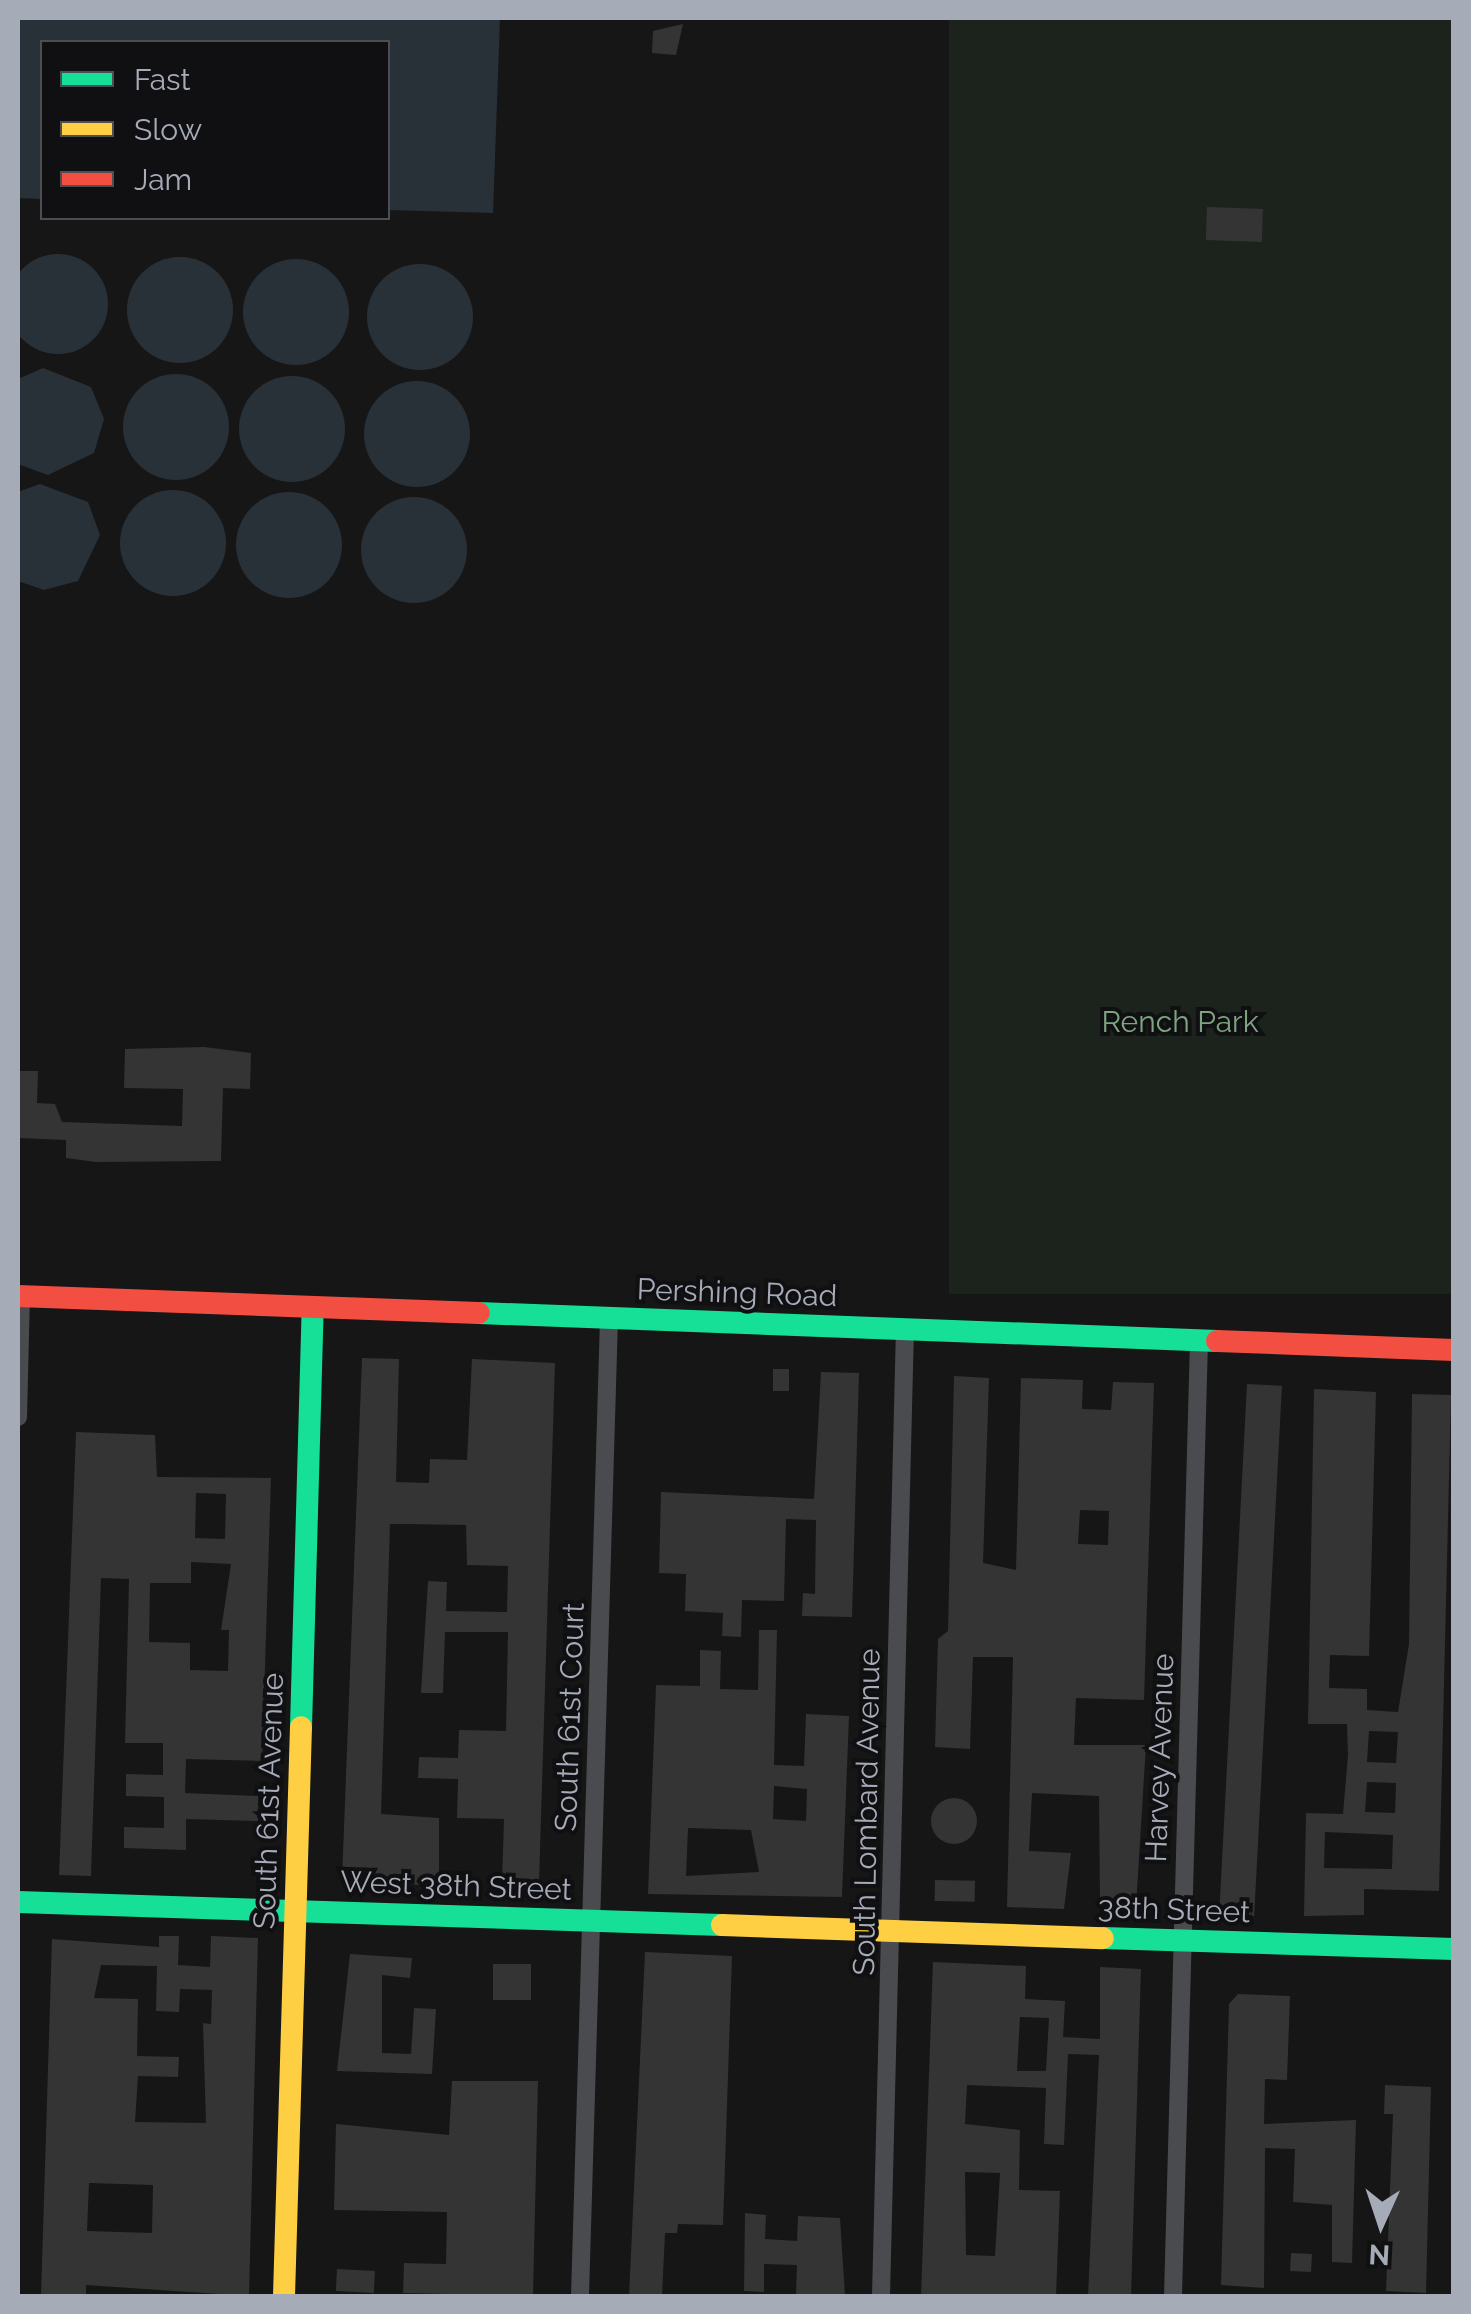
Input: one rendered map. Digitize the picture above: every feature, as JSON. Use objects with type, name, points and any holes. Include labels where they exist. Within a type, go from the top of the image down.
[{"type":"street","name":"Pershing Road","points":[[20,1296],[1454,1350]]},
{"type":"street","points":[[18,1418],[20,1296]]},
{"type":"street","name":"South 61st Avenue","points":[[284,2296],[313,1307]]},
{"type":"street","name":"South 61st Court","points":[[580,2296],[608,1318]]},
{"type":"street","name":"South Lombard Avenue","points":[[881,2296],[906,1330]]},
{"type":"street","name":"Harvey Avenue","points":[[1173,2296],[1200,1341]]},
{"type":"street","name":"West 38th Street","points":[[18,1902],[892,1931]]},
{"type":"street","name":"38th Street","points":[[892,1931],[1454,1949]]},
{"type":"green space","name":"Rench Park","points":[[949,18],[1453,18],[1453,1294],[949,1294]]},
{"type":"shaded area","points":[[18,18],[500,18],[493,213],[390,210],[390,40],[40,40],[40,199],[18,198]]},
{"type":"shaded area","points":[[58,254],[77,258],[94,268],[104,285],[108,304],[104,323],[94,340],[77,350],[58,354],[39,350],[22,340],[12,323],[8,304],[12,285],[22,268],[39,258]]},
{"type":"shaded area","points":[[180,257],[200,261],[218,272],[229,290],[233,310],[229,330],[218,348],[200,359],[180,363],[160,359],[142,348],[131,330],[127,310],[131,290],[142,272],[160,261]]},
{"type":"shaded area","points":[[296,259],[316,263],[334,274],[345,292],[349,312],[345,332],[334,350],[316,361],[296,365],[276,361],[258,350],[247,332],[243,312],[247,292],[258,274],[276,263]]},
{"type":"shaded area","points":[[420,264],[440,268],[458,279],[469,297],[473,317],[469,337],[458,355],[440,366],[420,370],[400,366],[382,355],[371,337],[367,317],[371,297],[382,279],[400,268]]},
{"type":"shaded area","points":[[43,368],[91,387],[104,419],[94,453],[48,475],[18,464],[18,379]]},
{"type":"shaded area","points":[[176,374],[196,378],[214,389],[225,407],[229,427],[225,447],[214,465],[196,476],[176,480],[156,476],[138,465],[127,447],[123,427],[127,407],[138,389],[156,378]]},
{"type":"shaded area","points":[[292,376],[312,380],[330,391],[341,409],[345,429],[341,449],[330,467],[312,478],[292,482],[272,478],[254,467],[243,449],[239,429],[243,409],[254,391],[272,380]]},
{"type":"shaded area","points":[[417,381],[437,385],[455,396],[466,414],[470,434],[466,454],[455,472],[437,483],[417,487],[397,483],[379,472],[368,454],[364,434],[368,414],[379,396],[397,385]]},
{"type":"shaded area","points":[[40,484],[88,502],[100,535],[78,581],[44,590],[18,581],[18,492]]},
{"type":"shaded area","points":[[173,490],[193,494],[211,505],[222,523],[226,543],[222,563],[211,581],[193,592],[173,596],[153,592],[135,581],[124,563],[120,543],[124,523],[135,505],[153,494]]},
{"type":"shaded area","points":[[289,492],[309,496],[327,507],[338,525],[342,545],[338,565],[327,583],[309,594],[289,598],[269,594],[251,583],[240,565],[236,545],[240,525],[251,507],[269,496]]},
{"type":"shaded area","points":[[414,497],[434,501],[452,512],[463,530],[467,550],[463,570],[452,588],[434,599],[414,603],[394,599],[376,588],[365,570],[361,550],[365,530],[376,512],[394,501]]},
{"type":"building","points":[[683,24],[676,55],[652,53],[653,31]]},
{"type":"building","points":[[1207,207],[1263,209],[1262,242],[1206,240]]},
{"type":"building","points":[[204,1047],[251,1053],[250,1089],[223,1088],[221,1161],[96,1162],[66,1158],[66,1140],[18,1138],[18,1071],[38,1071],[37,1103],[55,1104],[62,1122],[182,1126],[183,1089],[124,1088],[125,1049]]},
{"type":"building","points":[[362,1358],[399,1359],[396,1482],[429,1483],[430,1459],[467,1460],[472,1359],[555,1363],[539,1883],[502,1882],[504,1819],[457,1818],[458,1779],[418,1778],[419,1757],[458,1758],[459,1730],[506,1731],[508,1632],[445,1632],[443,1693],[421,1693],[428,1581],[447,1582],[446,1611],[507,1612],[508,1566],[467,1565],[466,1525],[406,1524],[390,1524],[381,1814],[439,1818],[439,1886],[342,1880]]},
{"type":"building","points":[[773,1369],[789,1369],[789,1391],[773,1391]]},
{"type":"building","points":[[821,1372],[859,1373],[852,1617],[802,1616],[803,1593],[815,1594],[816,1520],[786,1519],[784,1601],[742,1600],[741,1637],[722,1636],[723,1613],[685,1611],[686,1574],[659,1573],[661,1492],[814,1499]]},
{"type":"building","points":[[954,1376],[989,1378],[983,1563],[1016,1570],[1021,1378],[1083,1380],[1082,1409],[1111,1410],[1113,1382],[1154,1383],[1144,1700],[1076,1698],[1074,1745],[1146,1745],[1136,1906],[1100,1904],[1099,1796],[1032,1793],[1029,1851],[1071,1853],[1064,1909],[1007,1907],[1013,1657],[973,1657],[970,1749],[935,1747],[938,1639],[948,1631]],"holes":[[[1080,1510],[1109,1511],[1108,1545],[1078,1544]]]},
{"type":"building","points":[[1247,1384],[1282,1386],[1254,1916],[1219,1914]]},
{"type":"building","points":[[1314,1389],[1376,1392],[1369,1656],[1330,1655],[1329,1688],[1367,1689],[1367,1710],[1398,1712],[1409,1644],[1412,1394],[1451,1395],[1439,1891],[1364,1889],[1364,1915],[1304,1916],[1306,1813],[1343,1814],[1348,1755],[1347,1724],[1308,1724]],"holes":[[[1369,1731],[1398,1732],[1396,1763],[1367,1762]],[[1367,1782],[1396,1783],[1395,1813],[1365,1812]],[[1325,1832],[1393,1835],[1392,1869],[1324,1868]]]},
{"type":"building","points":[[76,1432],[155,1435],[157,1477],[271,1478],[262,1761],[186,1759],[185,1793],[258,1796],[258,1821],[186,1819],[186,1850],[124,1848],[124,1827],[164,1828],[164,1797],[126,1796],[126,1774],[163,1775],[163,1743],[125,1743],[129,1579],[101,1578],[91,1876],[59,1875]],"holes":[[[196,1493],[226,1494],[225,1539],[195,1538]],[[191,1562],[231,1564],[221,1630],[229,1630],[228,1671],[190,1670],[190,1643],[149,1642],[150,1583],[191,1583]]]},
{"type":"building","points":[[759,1630],[777,1630],[774,1765],[804,1766],[806,1714],[849,1716],[842,1897],[648,1894],[656,1685],[700,1686],[700,1650],[721,1651],[720,1689],[758,1690]],"holes":[[[774,1786],[807,1789],[806,1821],[773,1819]],[[688,1828],[751,1830],[759,1872],[686,1876]]]},
{"type":"building","points":[[954,1798],[971,1804],[977,1821],[971,1838],[954,1844],[937,1838],[931,1821],[937,1804]]},
{"type":"building","points":[[935,1880],[975,1881],[975,1902],[935,1901]]},
{"type":"building","points":[[159,1936],[179,1936],[178,1965],[210,1967],[211,1936],[258,1938],[249,2296],[86,2285],[86,2296],[41,2296],[52,1939],[159,1947]],"holes":[[[101,1965],[157,1966],[156,2011],[179,2012],[180,1989],[212,1990],[211,2024],[203,2023],[206,2123],[135,2122],[138,2076],[178,2077],[179,2057],[137,2056],[138,1999],[94,1998]],[[89,2183],[153,2185],[152,2233],[87,2231]]]},
{"type":"building","points":[[645,1952],[732,1956],[723,2225],[678,2224],[677,2233],[665,2233],[662,2296],[629,2296]]},
{"type":"building","points":[[350,1954],[412,1958],[410,1978],[382,1975],[382,2053],[411,2054],[414,2008],[436,2009],[432,2074],[337,2071]]},
{"type":"building","points":[[933,1962],[1026,1966],[1025,1999],[1065,2001],[1063,2037],[1100,2039],[1100,1967],[1141,1969],[1131,2296],[1088,2296],[1099,2055],[1068,2054],[1064,2145],[1044,2144],[1046,2088],[967,2085],[965,2124],[1020,2130],[1019,2190],[1060,2191],[1056,2296],[921,2296]],"holes":[[[1020,2017],[1049,2018],[1046,2071],[1017,2071]],[[965,2172],[1000,2173],[995,2256],[966,2255]]]},
{"type":"building","points":[[493,1964],[531,1964],[531,2000],[493,2000]]},
{"type":"building","points":[[1238,1994],[1290,1996],[1287,2080],[1265,2079],[1264,2124],[1356,2120],[1352,2263],[1332,2262],[1332,2205],[1293,2202],[1295,2149],[1265,2148],[1264,2288],[1221,2285],[1229,2004]]},
{"type":"building","points":[[452,2081],[538,2081],[533,2296],[403,2293],[404,2263],[446,2264],[447,2212],[334,2210],[336,2124],[449,2135]]},
{"type":"building","points":[[1385,2085],[1431,2087],[1426,2293],[1386,2291],[1393,2114],[1384,2114]]},
{"type":"building","points":[[745,2213],[766,2215],[765,2239],[797,2241],[798,2216],[840,2218],[845,2296],[796,2294],[797,2265],[764,2264],[764,2292],[744,2291]]},
{"type":"building","points":[[1291,2253],[1312,2254],[1311,2272],[1290,2271]]},
{"type":"building","points":[[337,2269],[375,2271],[374,2293],[336,2291]]},
{"type":"traffic: fast","points":[[301,1727],[313,1307]]},
{"type":"traffic: fast","points":[[479,1313],[1217,1341]]},
{"type":"traffic: fast","points":[[18,1902],[722,1925]]},
{"type":"traffic: fast","points":[[1103,1938],[1454,1949]]},
{"type":"traffic: slow","points":[[284,2296],[301,1727]]},
{"type":"traffic: slow","points":[[722,1925],[1103,1938]]},
{"type":"traffic: jam","points":[[18,1296],[479,1313]]},
{"type":"traffic: jam","points":[[1217,1341],[1454,1350]]}]
